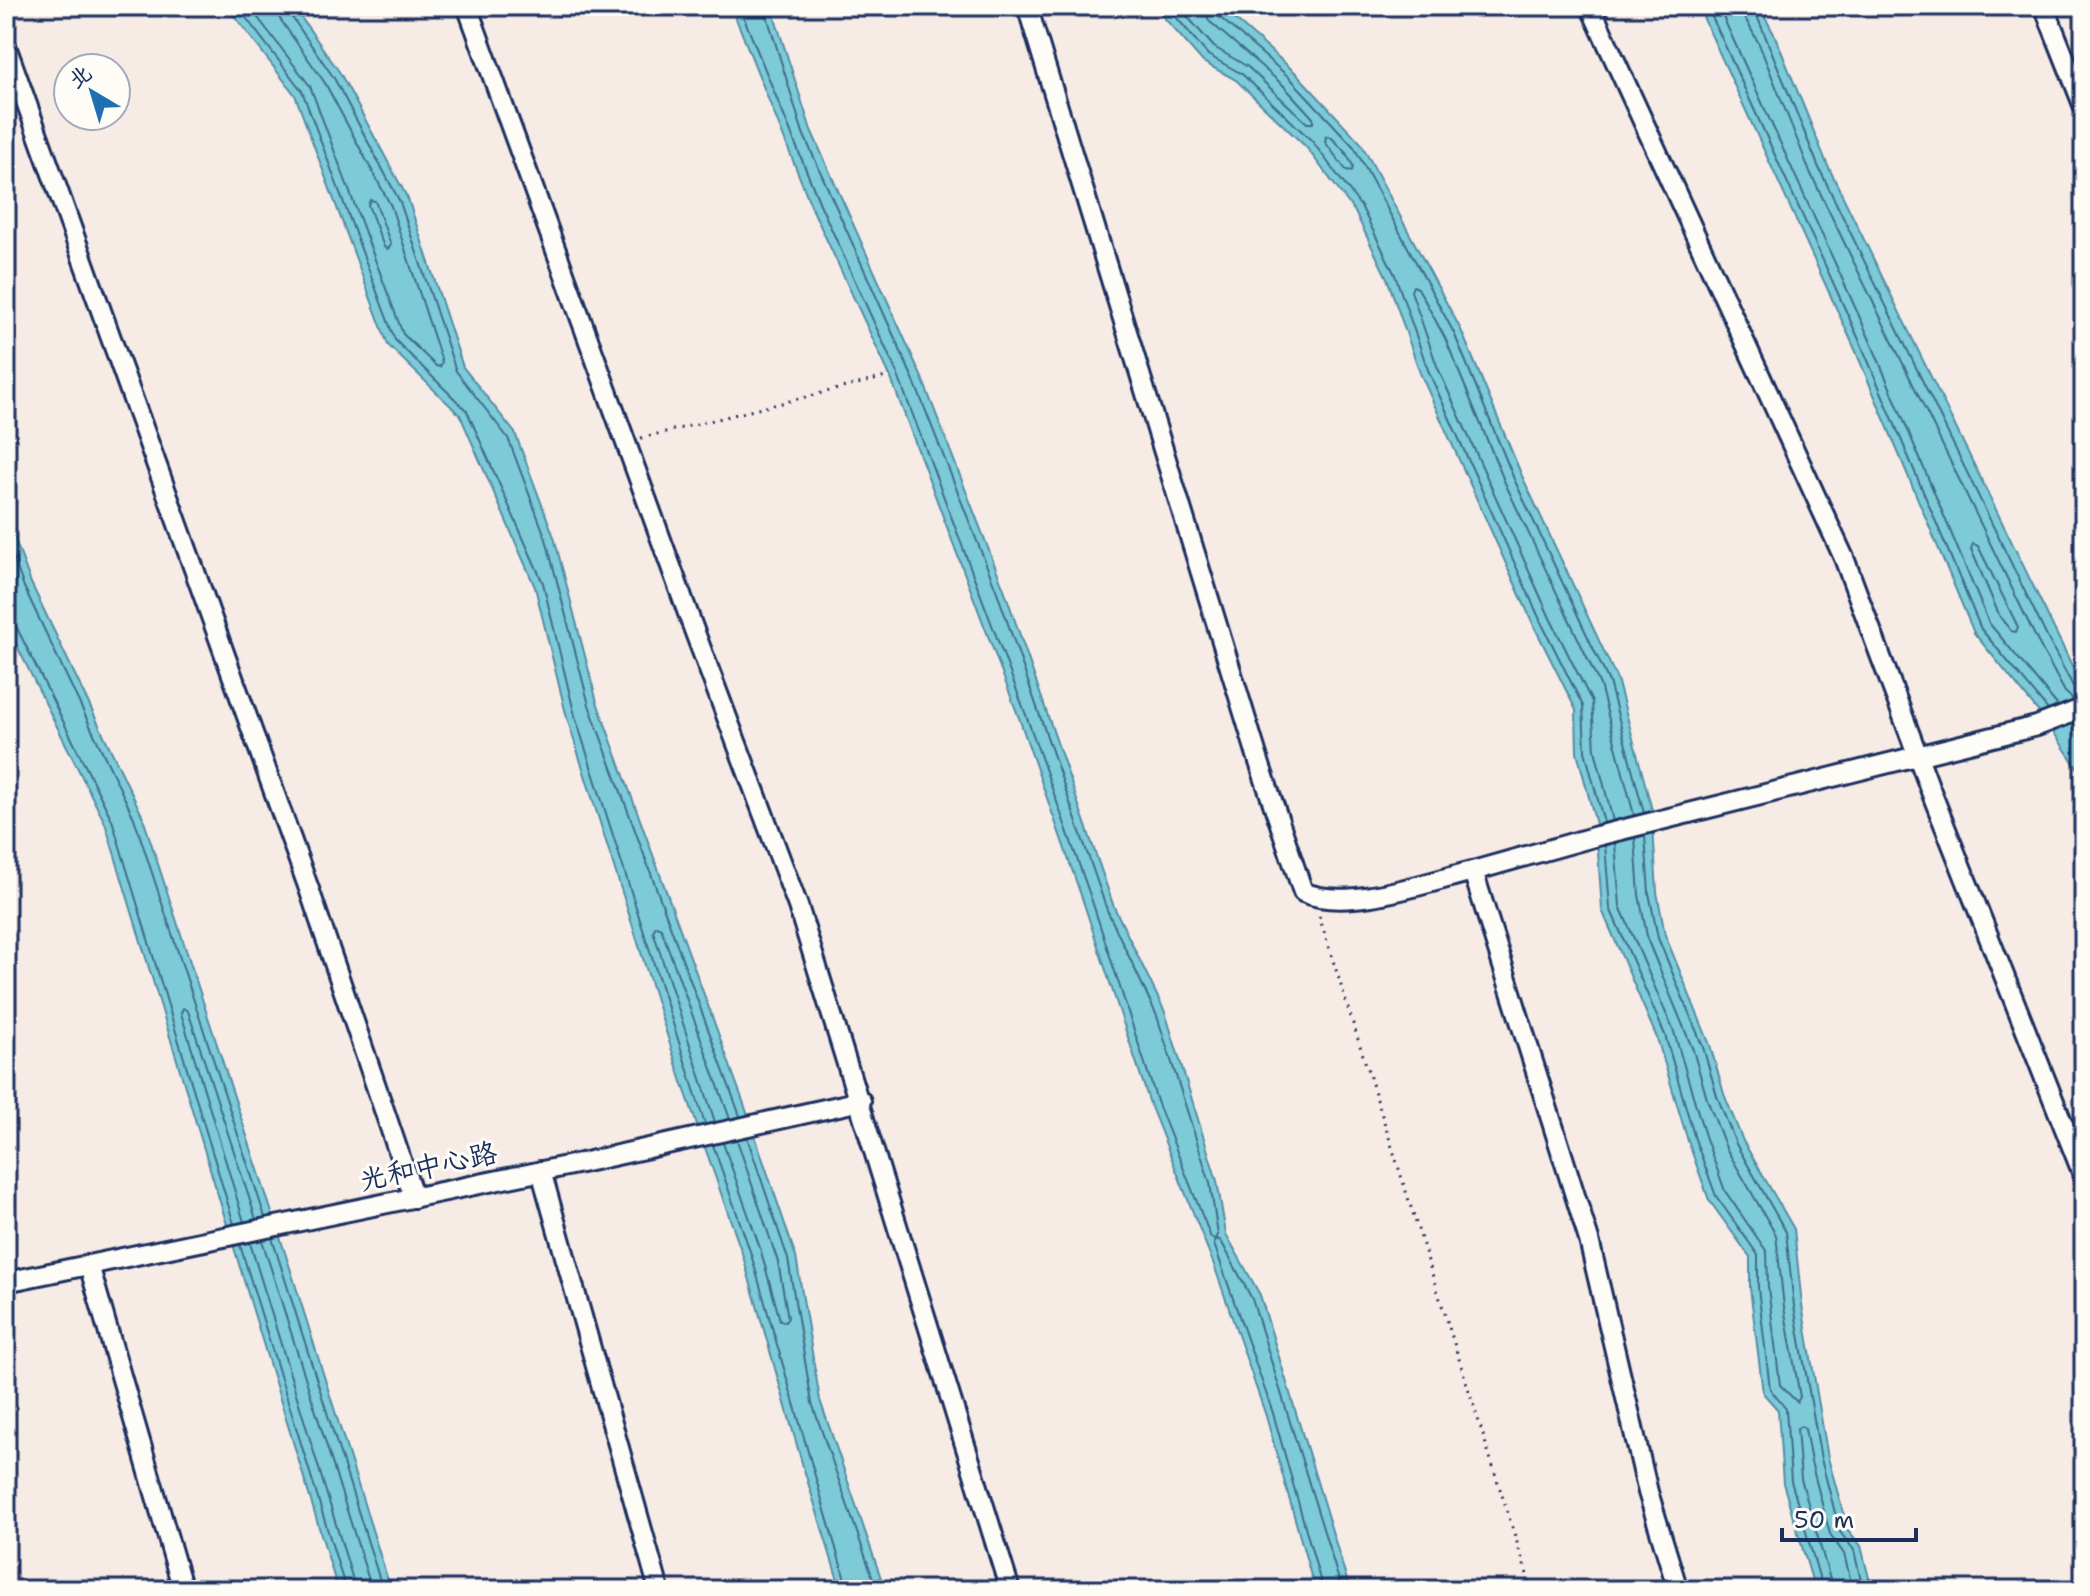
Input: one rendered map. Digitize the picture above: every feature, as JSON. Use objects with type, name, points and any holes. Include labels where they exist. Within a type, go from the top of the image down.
[{"type":"street","points":[[467,6],[798,906],[861,1101],[1010,1590]]},
{"type":"street","points":[[1027,6],[1259,762],[1303,892],[1313,897],[1352,900],[2037,726],[2084,708]]},
{"type":"street","points":[[1590,6],[1844,558],[1918,756],[2084,1177]]},
{"type":"street","points":[[2044,6],[2084,107]]},
{"type":"street","points":[[6,46],[309,889],[414,1198]]},
{"type":"street","points":[[1473,871],[1589,1240],[1648,1492],[1678,1590]]},
{"type":"street","name":"光和中心路","points":[[6,1282],[861,1101]]},
{"type":"street","points":[[541,1171],[659,1590]]},
{"type":"street","points":[[89,1265],[183,1590]]},
{"type":"path","points":[[625,441],[890,376]]},
{"type":"path","points":[[1313,897],[1532,1590]]},
{"type":"water","points":[[227,6],[293,6],[340,73],[408,199],[463,367],[515,433],[554,537],[597,702],[744,1104],[796,1257],[820,1400],[885,1590],[841,1590],[742,1253],[681,1079],[567,718],[535,587],[460,415],[388,345],[295,95]]},
{"type":"water","points":[[731,6],[771,6],[811,130],[922,378],[1004,589],[1114,907],[1165,1012],[1217,1181],[1226,1234],[1260,1295],[1350,1590],[1315,1590],[1266,1416],[1214,1265],[1151,1107],[1019,718],[890,376],[812,208]]},
{"type":"water","points":[[1159,6],[1220,6],[1296,73],[1361,143],[1461,330],[1522,476],[1617,679],[1652,810],[1657,892],[1665,935],[1710,1045],[1724,1094],[1743,1141],[1794,1229],[1802,1305],[1828,1458],[1848,1530],[1861,1546],[1872,1590],[1815,1590],[1783,1483],[1778,1410],[1763,1393],[1750,1288],[1750,1257],[1709,1200],[1657,1038],[1602,910],[1596,824],[1577,752],[1576,710],[1534,626],[1420,373],[1387,278],[1355,212],[1306,147],[1236,80],[1203,62],[1160,13]]},
{"type":"water","points":[[1698,6],[1759,6],[1775,36],[1827,164],[2084,690],[2084,778],[2046,721],[1974,633],[1854,347]]},
{"type":"water","points":[[6,515],[31,583],[142,815],[391,1590],[338,1590],[105,823],[6,624]]}]
